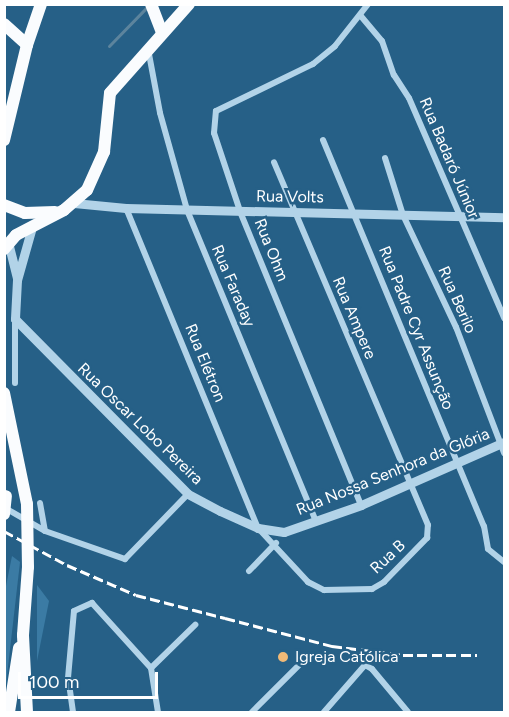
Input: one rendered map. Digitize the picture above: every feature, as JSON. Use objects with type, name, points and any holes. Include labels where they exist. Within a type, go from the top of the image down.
[{"type":"highway","points":[[4,140],[27,45],[41,4]]},
{"type":"highway","points":[[6,245],[69,207],[87,190],[104,152],[110,93],[149,54],[162,33],[189,4]]},
{"type":"highway","points":[[154,9],[162,33]]},
{"type":"highway","points":[[4,24],[27,45]]},
{"type":"highway","points":[[4,205],[25,213],[69,207]]},
{"type":"highway","points":[[4,393],[33,504],[23,635],[9,712]]},
{"type":"highway","points":[[4,514],[5,497]]},
{"type":"highway","points":[[23,635],[27,712]]},
{"type":"street","name":"Rua Ohm","points":[[361,505],[240,211],[214,133],[216,111],[314,64],[335,46],[368,4]]},
{"type":"street","name":"Rua Badaró Júnior","points":[[360,15],[382,41],[504,318]]},
{"type":"street","name":"Rua Faraday","points":[[149,54],[160,113],[187,210],[316,521]]},
{"type":"street","name":"Rua Padre Cyr Assunção","points":[[323,140],[484,526],[488,549],[504,562]]},
{"type":"street","name":"Rua Berilo","points":[[385,159],[403,215],[456,327],[503,446]]},
{"type":"street","name":"Rua Ampere","points":[[274,162],[410,484]]},
{"type":"street","name":"Rua Volts","points":[[69,207],[504,217]]},
{"type":"street","name":"Rua Elétron","points":[[126,208],[258,528]]},
{"type":"street","points":[[15,383],[17,280],[36,225]]},
{"type":"street","points":[[6,245],[17,280]]},
{"type":"street","name":"Rua Oscar Lobo Pereira","points":[[15,319],[188,494],[258,528],[276,543],[308,582]]},
{"type":"street","name":"Rua Nossa Senhora da Glória","points":[[258,528],[284,532],[361,505],[457,463],[503,446]]},
{"type":"street","name":"Rua B","points":[[308,582],[324,590],[372,589],[384,582],[427,538],[428,525],[410,484]]},
{"type":"street","points":[[5,497],[45,531],[125,560],[188,494]]},
{"type":"street","points":[[33,504],[45,531]]},
{"type":"street","points":[[249,570],[276,543]]},
{"type":"street","points":[[73,712],[68,678],[74,611],[81,605],[92,603],[151,668],[158,712]]},
{"type":"street","points":[[151,668],[195,626]]},
{"type":"street","points":[[252,712],[302,662]]},
{"type":"street","points":[[324,712],[364,665],[372,669],[406,710],[397,712]]},
{"type":"shaded area","points":[[12,556],[20,562],[5,693],[5,591]]},
{"type":"shaded area","points":[[37,585],[49,601],[37,661]]},
{"type":"waterway","points":[[109,46],[148,6]]},
{"type":"railway","points":[[4,531],[67,565],[136,595],[332,646],[403,655],[477,655]]},
{"type":"place","name":"Igreja Católica","points":[[283,657]]}]
